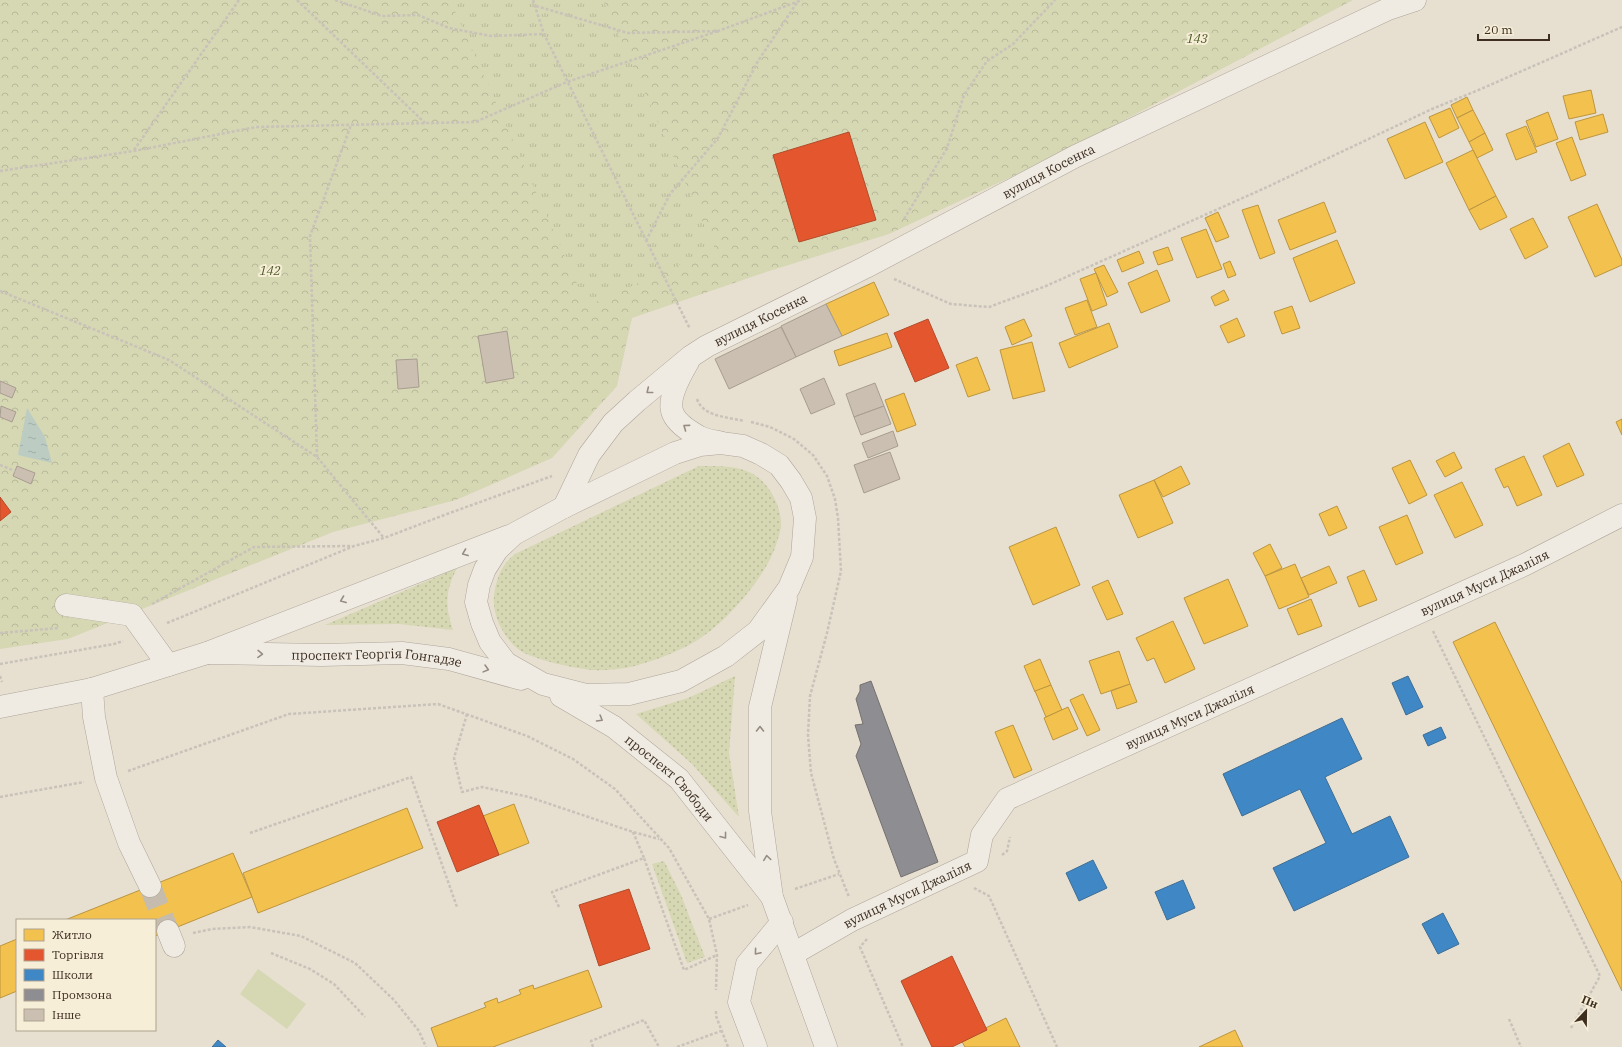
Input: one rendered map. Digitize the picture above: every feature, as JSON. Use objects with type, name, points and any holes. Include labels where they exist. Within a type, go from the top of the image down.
[{"type":"street","name":"вулиця Косенка","points":[[564,507],[589,455],[613,423],[637,401],[695,354],[866,267],[1076,156],[1388,9],[1415,0]]},
{"type":"street","points":[[695,354],[680,375],[672,400],[672,411],[678,422],[699,437],[720,443],[743,446],[761,454],[779,465],[801,498],[805,518],[802,557],[789,588],[758,631],[726,656],[681,681],[629,694],[586,695],[543,684],[506,663],[490,642],[482,623],[476,602],[478,585],[485,569],[497,550],[514,534],[564,507],[674,453],[700,445],[720,443]]},
{"type":"street","name":"вулиця Муси Джаліля","points":[[793,954],[852,920],[977,861],[982,835],[1007,799],[1524,565],[1622,515]]},
{"type":"street","name":"проспект Георгія Гонгадзе","points":[[0,707],[92,689],[207,653],[514,534]]},
{"type":"street","name":"проспект Свободи","points":[[789,588],[760,707],[760,811],[772,897],[826,1047]]},
{"type":"street","points":[[66,605],[138,624],[168,665]]},
{"type":"street","name":"проспект Георгія Гонгадзе","points":[[207,653],[322,655],[402,653],[449,659],[543,684]]},
{"type":"street","name":"проспект Свободи","points":[[543,684],[614,727],[679,779],[772,897]]},
{"type":"street","points":[[92,689],[94,717],[106,778],[129,843],[150,886]]},
{"type":"street","points":[[756,1047],[739,1002],[745,971],[747,964],[782,922]]},
{"type":"path","points":[[134,151],[240,0]]},
{"type":"path","points":[[297,0],[426,123]]},
{"type":"path","points":[[335,0],[382,16],[418,15],[449,28],[491,36],[544,34]]},
{"type":"path","points":[[533,0],[544,34],[646,241],[695,354]]},
{"type":"path","points":[[0,171],[134,151],[256,127],[475,122],[567,82],[718,31],[802,0]]},
{"type":"path","points":[[901,225],[947,148],[964,95],[987,61],[1013,44],[1055,0]]},
{"type":"path","points":[[646,241],[670,194],[718,138],[758,61],[798,1]]},
{"type":"path","points":[[535,6],[628,33],[718,31]]},
{"type":"path","points":[[866,267],[951,304],[990,307],[1074,274],[1265,188],[1432,109],[1622,27]]},
{"type":"path","points":[[317,457],[310,236],[351,125]]},
{"type":"path","points":[[0,291],[168,360],[317,457],[384,538]]},
{"type":"path","points":[[0,465],[15,471]]},
{"type":"path","points":[[138,624],[354,546],[384,538],[447,514],[548,479],[554,475]]},
{"type":"path","points":[[0,664],[114,644],[138,624],[254,547],[354,546]]},
{"type":"path","points":[[1423,610],[1600,976],[1571,1028]]},
{"type":"path","points":[[0,633],[64,628]]},
{"type":"path","points":[[0,797],[106,778],[289,714],[438,704],[527,736],[573,759],[615,788],[669,848],[709,919],[717,955],[716,993]]},
{"type":"path","points":[[467,714],[454,758],[462,792],[482,787],[529,797],[633,832],[660,839]]},
{"type":"path","points":[[250,833],[411,777],[457,907]]},
{"type":"path","points":[[633,832],[644,858],[684,970],[717,955]]},
{"type":"path","points":[[559,907],[552,892],[644,858]]},
{"type":"path","points":[[709,919],[840,874]]},
{"type":"path","points":[[970,886],[988,896],[1057,1047]]},
{"type":"path","points":[[176,937],[212,929],[250,927],[301,936],[355,963],[394,1000],[419,1031],[426,1047]]},
{"type":"path","points":[[870,937],[860,947],[903,1047]]},
{"type":"path","points":[[271,953],[310,969],[334,984],[365,1016]]},
{"type":"path","points":[[716,1009],[716,1016],[728,1047]]},
{"type":"path","points":[[1509,1019],[1521,1047]]},
{"type":"path","points":[[593,1047],[591,1041],[644,1020],[659,1047]]},
{"type":"path","points":[[677,1047],[722,1031]]},
{"type":"green space","name":"142","points":[[0,0],[1353,0],[1052,158],[889,234],[766,272],[632,318],[617,386],[552,458],[456,500],[333,532],[68,639],[0,649]]},
{"type":"green space","points":[[450,0],[603,0],[715,249],[587,306]]},
{"type":"green space","points":[[699,466],[724,466],[737,468],[756,476],[763,481],[773,495],[777,503],[781,519],[780,534],[771,558],[754,585],[731,612],[696,641],[653,660],[626,668],[597,670],[565,666],[542,660],[524,653],[513,644],[503,632],[497,618],[494,603],[498,578],[510,558],[515,554]]},
{"type":"green space","points":[[457,568],[448,592],[448,606],[453,630],[399,624],[325,625]]},
{"type":"green space","points":[[735,676],[729,753],[739,817],[692,764],[636,714],[688,698]]},
{"type":"green space","points":[[664,861],[681,895],[705,957],[687,963],[652,864]]},
{"type":"green space","points":[[258,969],[306,1004],[287,1029],[240,994]]},
{"type":"water","points":[[27,408],[45,437],[52,463],[18,455]]},
{"type":"building: Житло","points":[[1591,90],[1596,113],[1569,119],[1563,96]]},
{"type":"building: Житло","points":[[1467,97],[1473,110],[1457,118],[1451,105]]},
{"type":"building: Житло","points":[[1450,108],[1459,128],[1439,138],[1429,117]]},
{"type":"building: Житло","points":[[1473,110],[1485,133],[1469,142],[1457,118]]},
{"type":"building: Житло","points":[[1548,112],[1558,139],[1536,147],[1526,121]]},
{"type":"building: Житло","points":[[1603,114],[1608,132],[1580,140],[1575,122]]},
{"type":"building: Житло","points":[[1425,122],[1443,162],[1405,179],[1387,139]]},
{"type":"building: Житло","points":[[1526,126],[1537,152],[1516,160],[1506,134]]},
{"type":"building: Житло","points":[[1485,133],[1493,150],[1477,158],[1469,142]]},
{"type":"building: Житло","points":[[1572,137],[1586,175],[1571,181],[1556,143]]},
{"type":"building: Житло","points":[[1473,150],[1496,196],[1469,210],[1446,163]]},
{"type":"building: Житло","points":[[1496,196],[1507,217],[1480,230],[1469,210]]},
{"type":"building: Житло","points":[[1324,202],[1336,232],[1290,250],[1278,220]]},
{"type":"building: Житло","points":[[1597,204],[1622,260],[1622,265],[1595,277],[1568,217]]},
{"type":"building: Житло","points":[[1258,205],[1275,253],[1260,259],[1242,210]]},
{"type":"building: Житло","points":[[1218,212],[1229,237],[1216,242],[1205,218]]},
{"type":"building: Житло","points":[[1533,218],[1548,247],[1525,259],[1510,229]]},
{"type":"building: Житло","points":[[1206,229],[1222,269],[1197,278],[1181,238]]},
{"type":"building: Житло","points":[[1337,240],[1355,283],[1310,302],[1293,258]]},
{"type":"building: Житло","points":[[1168,247],[1173,260],[1158,265],[1153,252]]},
{"type":"building: Житло","points":[[1139,251],[1144,263],[1122,272],[1117,260]]},
{"type":"building: Житло","points":[[1230,261],[1236,275],[1228,278],[1223,264]]},
{"type":"building: Житло","points":[[1104,265],[1118,292],[1107,297],[1094,269]]},
{"type":"building: Житло","points":[[1157,270],[1170,301],[1141,313],[1128,283]]},
{"type":"building: Житло","points":[[1096,273],[1107,305],[1092,311],[1080,279]]},
{"type":"building: Житло","points":[[874,282],[889,315],[842,336],[826,304]]},
{"type":"building: Житло","points":[[1224,290],[1229,300],[1215,306],[1211,297]]},
{"type":"building: Житло","points":[[1087,300],[1097,327],[1075,335],[1065,308]]},
{"type":"building: Житло","points":[[1292,306],[1300,328],[1282,334],[1274,312]]},
{"type":"building: Житло","points":[[1237,318],[1245,336],[1228,343],[1220,326]]},
{"type":"building: Житло","points":[[1024,319],[1032,336],[1012,345],[1005,327]]},
{"type":"building: Житло","points":[[1109,323],[1118,347],[1069,368],[1059,343]]},
{"type":"building: Житло","points":[[887,333],[892,347],[839,366],[834,351]]},
{"type":"building: Житло","points":[[1032,342],[1045,391],[1013,399],[1000,350]]},
{"type":"building: Житло","points":[[977,357],[990,390],[968,397],[956,365]]},
{"type":"building: Житло","points":[[904,393],[916,425],[897,432],[885,400]]},
{"type":"building: Житло","points":[[1622,419],[1622,435],[1616,422]]},
{"type":"building: Житло","points":[[1569,443],[1584,475],[1557,487],[1543,456]]},
{"type":"building: Житло","points":[[1454,452],[1462,468],[1445,477],[1436,461]]},
{"type":"building: Житло","points":[[1524,456],[1542,495],[1517,506],[1508,486],[1504,488],[1495,469]]},
{"type":"building: Житло","points":[[1410,460],[1427,495],[1409,504],[1392,468]]},
{"type":"building: Житло","points":[[1181,466],[1190,484],[1163,497],[1154,480]]},
{"type":"building: Житло","points":[[1154,480],[1173,523],[1138,538],[1119,495]]},
{"type":"building: Житло","points":[[1462,482],[1483,525],[1455,538],[1434,495]]},
{"type":"building: Житло","points":[[1337,506],[1347,528],[1329,536],[1319,514]]},
{"type":"building: Житло","points":[[1407,515],[1423,553],[1396,565],[1379,527]]},
{"type":"building: Житло","points":[[1056,527],[1080,585],[1033,605],[1009,547]]},
{"type":"building: Житло","points":[[1270,544],[1282,568],[1265,576],[1253,553]]},
{"type":"building: Житло","points":[[1295,564],[1309,597],[1279,609],[1265,576]]},
{"type":"building: Житло","points":[[1329,566],[1337,583],[1309,595],[1301,578]]},
{"type":"building: Житло","points":[[1364,570],[1377,600],[1359,607],[1347,577]]},
{"type":"building: Житло","points":[[1228,579],[1248,626],[1204,644],[1184,598]]},
{"type":"building: Житло","points":[[1108,580],[1123,614],[1107,620],[1092,587]]},
{"type":"building: Житло","points":[[1311,599],[1322,626],[1298,635],[1287,609]]},
{"type":"building: Житло","points":[[1173,621],[1195,669],[1165,683],[1154,658],[1147,661],[1136,638]]},
{"type":"building: Житло","points":[[1495,622],[1622,883],[1622,991],[1453,642]]},
{"type":"building: Житло","points":[[1119,651],[1130,684],[1101,694],[1089,661]]},
{"type":"building: Житло","points":[[1040,659],[1051,685],[1035,692],[1024,666]]},
{"type":"building: Житло","points":[[1130,684],[1137,702],[1117,709],[1111,691]]},
{"type":"building: Житло","points":[[1051,685],[1062,710],[1046,717],[1035,691]]},
{"type":"building: Житло","points":[[1083,694],[1100,730],[1087,736],[1070,700]]},
{"type":"building: Житло","points":[[1068,707],[1078,729],[1053,740],[1044,718]]},
{"type":"building: Житло","points":[[1013,725],[1032,770],[1014,778],[995,732]]},
{"type":"building: Житло","points":[[514,804],[529,843],[499,855],[483,816]]},
{"type":"building: Житло","points":[[407,808],[423,848],[258,913],[243,873]]},
{"type":"building: Житло","points":[[233,853],[252,897],[156,936],[156,919],[68,919]]},
{"type":"building: Житло","points":[[16,939],[16,991],[0,998],[0,946]]},
{"type":"building: Житло","points":[[588,970],[602,1007],[493,1047],[438,1047],[431,1028],[486,1007],[484,1003],[497,998],[498,1003],[521,994],[519,990],[533,985],[534,989]]},
{"type":"building: Житло","points":[[1006,1018],[1020,1047],[965,1047],[961,1040]]},
{"type":"building: Житло","points":[[1235,1030],[1243,1047],[1199,1047]]},
{"type":"building: Торгівля","points":[[849,132],[876,220],[799,242],[773,155]]},
{"type":"building: Торгівля","points":[[928,319],[949,368],[915,382],[894,333]]},
{"type":"building: Торгівля","points":[[0,497],[11,512],[0,521]]},
{"type":"building: Торгівля","points":[[479,805],[499,855],[457,872],[437,822]]},
{"type":"building: Торгівля","points":[[629,889],[650,949],[599,966],[579,905]]},
{"type":"building: Торгівля","points":[[952,956],[987,1030],[952,1047],[932,1047],[901,981]]},
{"type":"building: Школи","points":[[1408,676],[1423,707],[1406,715],[1392,683]]},
{"type":"building: Школи","points":[[1342,718],[1362,759],[1325,777],[1352,834],[1390,816],[1409,857],[1294,911],[1273,868],[1326,843],[1300,789],[1242,816],[1223,774]]},
{"type":"building: Школи","points":[[1441,727],[1446,738],[1428,746],[1423,735]]},
{"type":"building: Школи","points":[[1093,860],[1107,888],[1079,901],[1066,873]]},
{"type":"building: Школи","points":[[1183,880],[1195,908],[1167,920],[1155,892]]},
{"type":"building: Школи","points":[[1443,913],[1459,944],[1438,954],[1422,924]]},
{"type":"building: Школи","points":[[218,1040],[226,1047],[212,1047]]},
{"type":"building: Промзона","points":[[871,681],[938,862],[901,877],[856,756],[861,744],[855,725],[863,724],[856,699],[860,691],[860,685]]},
{"type":"building: Інше","points":[[826,304],[842,336],[796,357],[781,326]]},
{"type":"building: Інше","points":[[781,327],[796,357],[729,389],[715,359]]},
{"type":"building: Інше","points":[[507,331],[514,378],[486,383],[478,336]]},
{"type":"building: Інше","points":[[417,359],[419,387],[398,389],[396,360]]},
{"type":"building: Інше","points":[[824,378],[835,404],[811,414],[800,389]]},
{"type":"building: Інше","points":[[0,381],[16,388],[12,398],[0,393]]},
{"type":"building: Інше","points":[[875,383],[884,406],[854,417],[846,394]]},
{"type":"building: Інше","points":[[1,406],[16,412],[12,422],[0,417]]},
{"type":"building: Інше","points":[[884,406],[891,424],[861,435],[854,417]]},
{"type":"building: Інше","points":[[893,431],[898,446],[868,458],[862,443]]},
{"type":"building: Інше","points":[[890,452],[900,479],[864,493],[854,465]]},
{"type":"building: Інше","points":[[17,466],[35,473],[31,484],[13,476]]},
{"type":"tunnel","points":[[150,886],[168,931]]},
{"type":"park label","name":"143","points":[[1197,38]]}]
